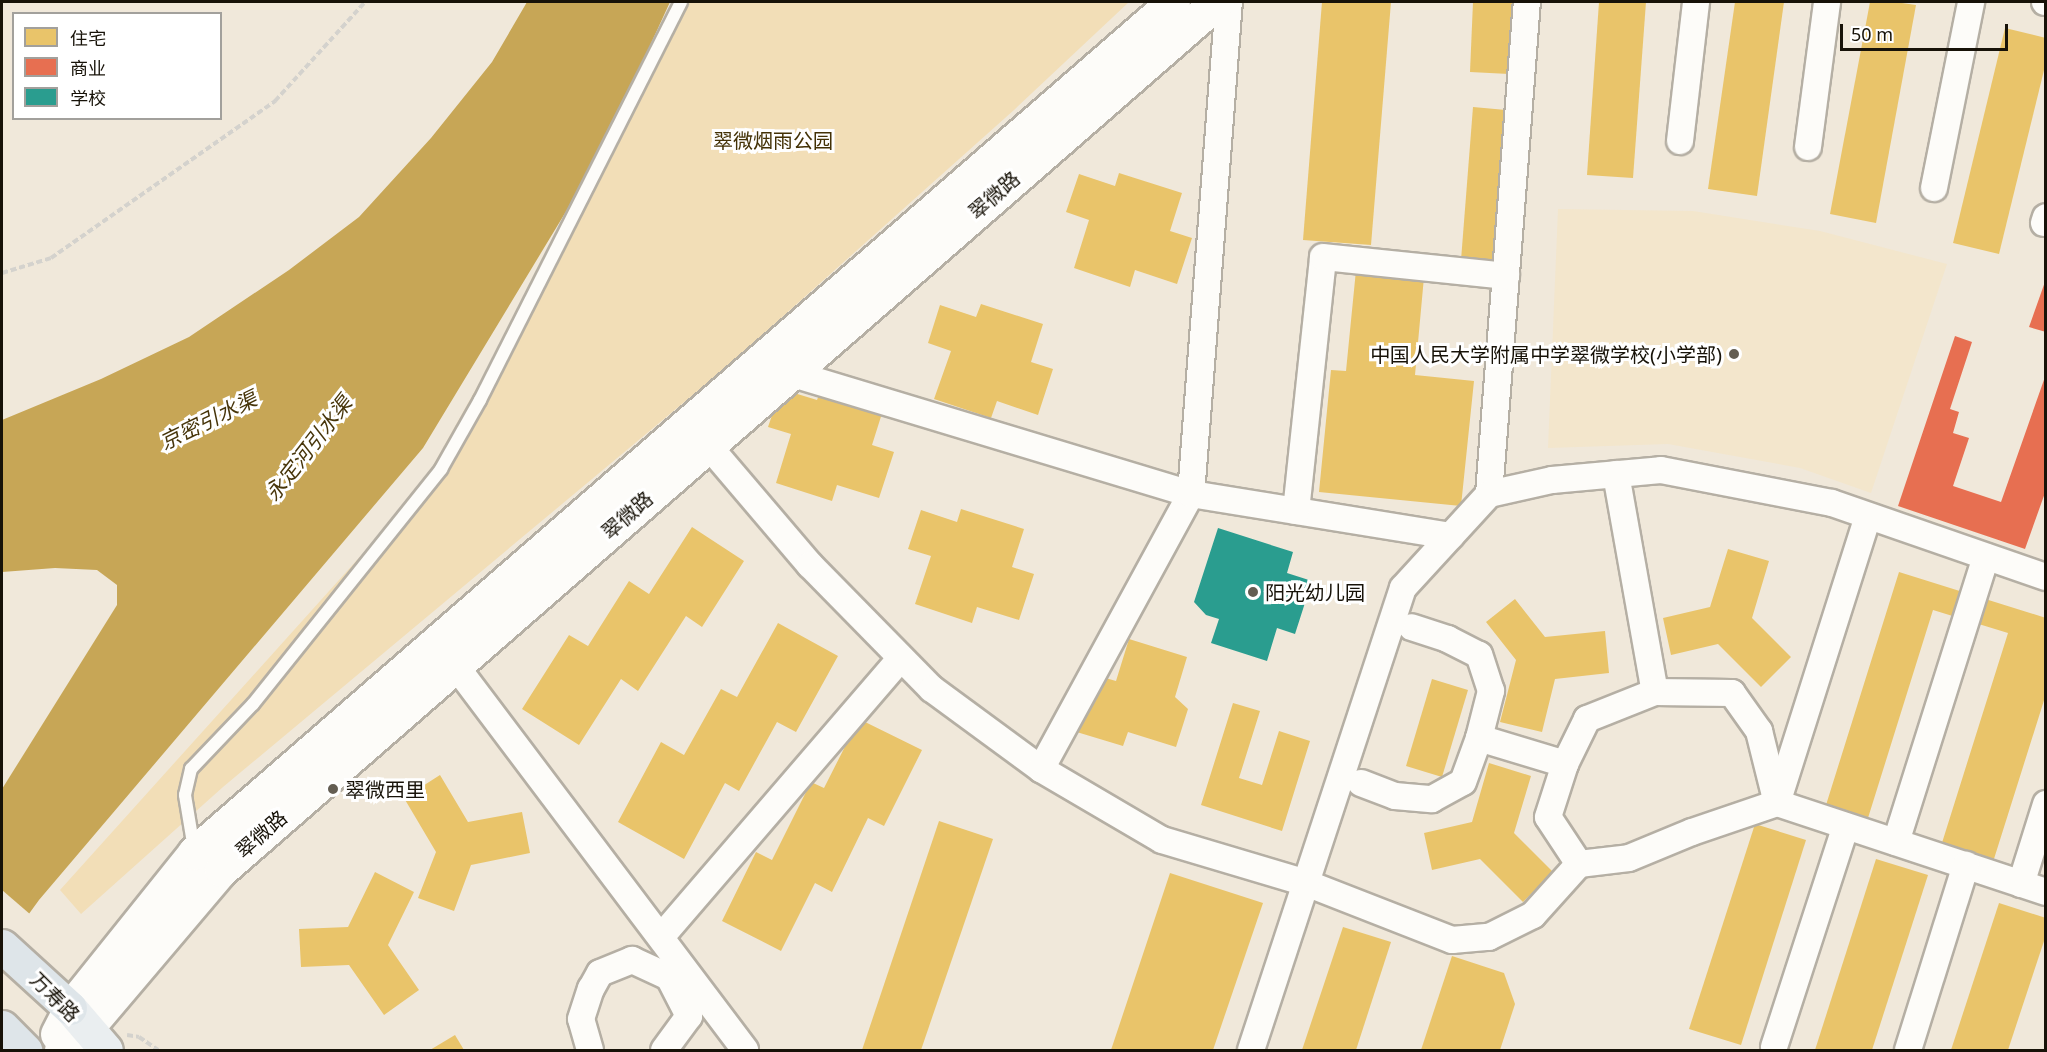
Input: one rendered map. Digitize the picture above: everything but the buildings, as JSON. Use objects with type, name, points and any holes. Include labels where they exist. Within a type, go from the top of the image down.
[{"type":"highway","name":"万寿路","points":[[12,955],[87,1029]]},
{"type":"highway","points":[[2,1027],[25,1050]]},
{"type":"main road","name":"翠微路","points":[[50,1050],[87,1029],[194,853],[1173,2]]},
{"type":"main road","name":"翠微路","points":[[61,1050],[87,1029],[221,870],[707,444],[1217,2]]},
{"type":"street","points":[[1041,769],[1191,494],[1229,2]]},
{"type":"street","points":[[1489,494],[1527,2]]},
{"type":"street","points":[[1680,141],[1696,2]]},
{"type":"street","points":[[1808,147],[1827,2]]},
{"type":"street","points":[[1934,188],[1971,2]]},
{"type":"street","points":[[1296,511],[1323,257],[1506,276]]},
{"type":"street","points":[[790,373],[1191,494],[1451,536]]},
{"type":"street","points":[[707,444],[810,564],[932,689],[1041,769],[1162,840],[1306,883],[1452,940],[1489,937],[1533,915],[1579,864],[1629,858],[1692,832],[1777,803],[2046,892]]},
{"type":"street","points":[[1251,1050],[1403,588],[1489,494],[1552,480],[1661,470],[1832,503],[2046,577]]},
{"type":"street","points":[[1616,474],[1655,693]]},
{"type":"street","points":[[1777,803],[1868,516]]},
{"type":"street","points":[[1896,842],[1986,557]]},
{"type":"street","points":[[1361,783],[1395,796],[1432,799],[1463,782],[1479,738],[1491,691],[1479,655],[1448,639],[1412,627]]},
{"type":"street","points":[[662,937],[901,658]]},
{"type":"street","points":[[455,666],[662,937],[745,1050]]},
{"type":"street","points":[[1579,864],[1548,817],[1565,764],[1587,719],[1655,693],[1732,693],[1759,731],[1777,803]]},
{"type":"street","points":[[1479,738],[1565,764]]},
{"type":"street","points":[[2021,884],[2046,804]]},
{"type":"street","points":[[1774,1047],[1846,826]]},
{"type":"street","points":[[1908,1050],[1966,866]]},
{"type":"street","points":[[590,1050],[581,1019],[591,989],[600,974],[632,960],[669,977],[688,1016],[663,1050]]},
{"type":"lane","points":[[194,853],[185,795],[191,769],[253,704],[441,469],[480,400],[681,2]]},
{"type":"path","points":[[2,273],[51,258],[275,101],[365,2]]},
{"type":"shaded area","name":"中国人民大学附属中学翠微学校(小学部)","points":[[1558,209],[1693,211],[1820,231],[1947,264],[1871,493],[1800,468],[1668,444],[1548,448]]},
{"type":"green space","name":"翠微烟雨公园","points":[[689,2],[1129,2],[1014,110],[725,368],[223,787],[81,914],[60,890],[419,491],[674,34]]},
{"type":"water","points":[[527,2],[670,2],[599,157],[423,448],[39,900],[2,951],[2,789],[117,605],[117,585],[97,570],[55,568],[2,572],[2,420],[101,379],[189,337],[289,270],[359,217],[431,138],[492,62]]},
{"type":"pier","points":[[2,890],[31,915],[2,954]]},
{"type":"place","name":"中国人民大学附属中学翠微学校(小学部)","points":[[1734,354]]},
{"type":"place","name":"阳光幼儿园","points":[[1253,592]]},
{"type":"place","name":"翠微西里","points":[[333,789]]},
{"type":"water label","name":"京密引水渠","points":[[208,420]]},
{"type":"water label","name":"永定河引水渠","points":[[308,448]]}]
